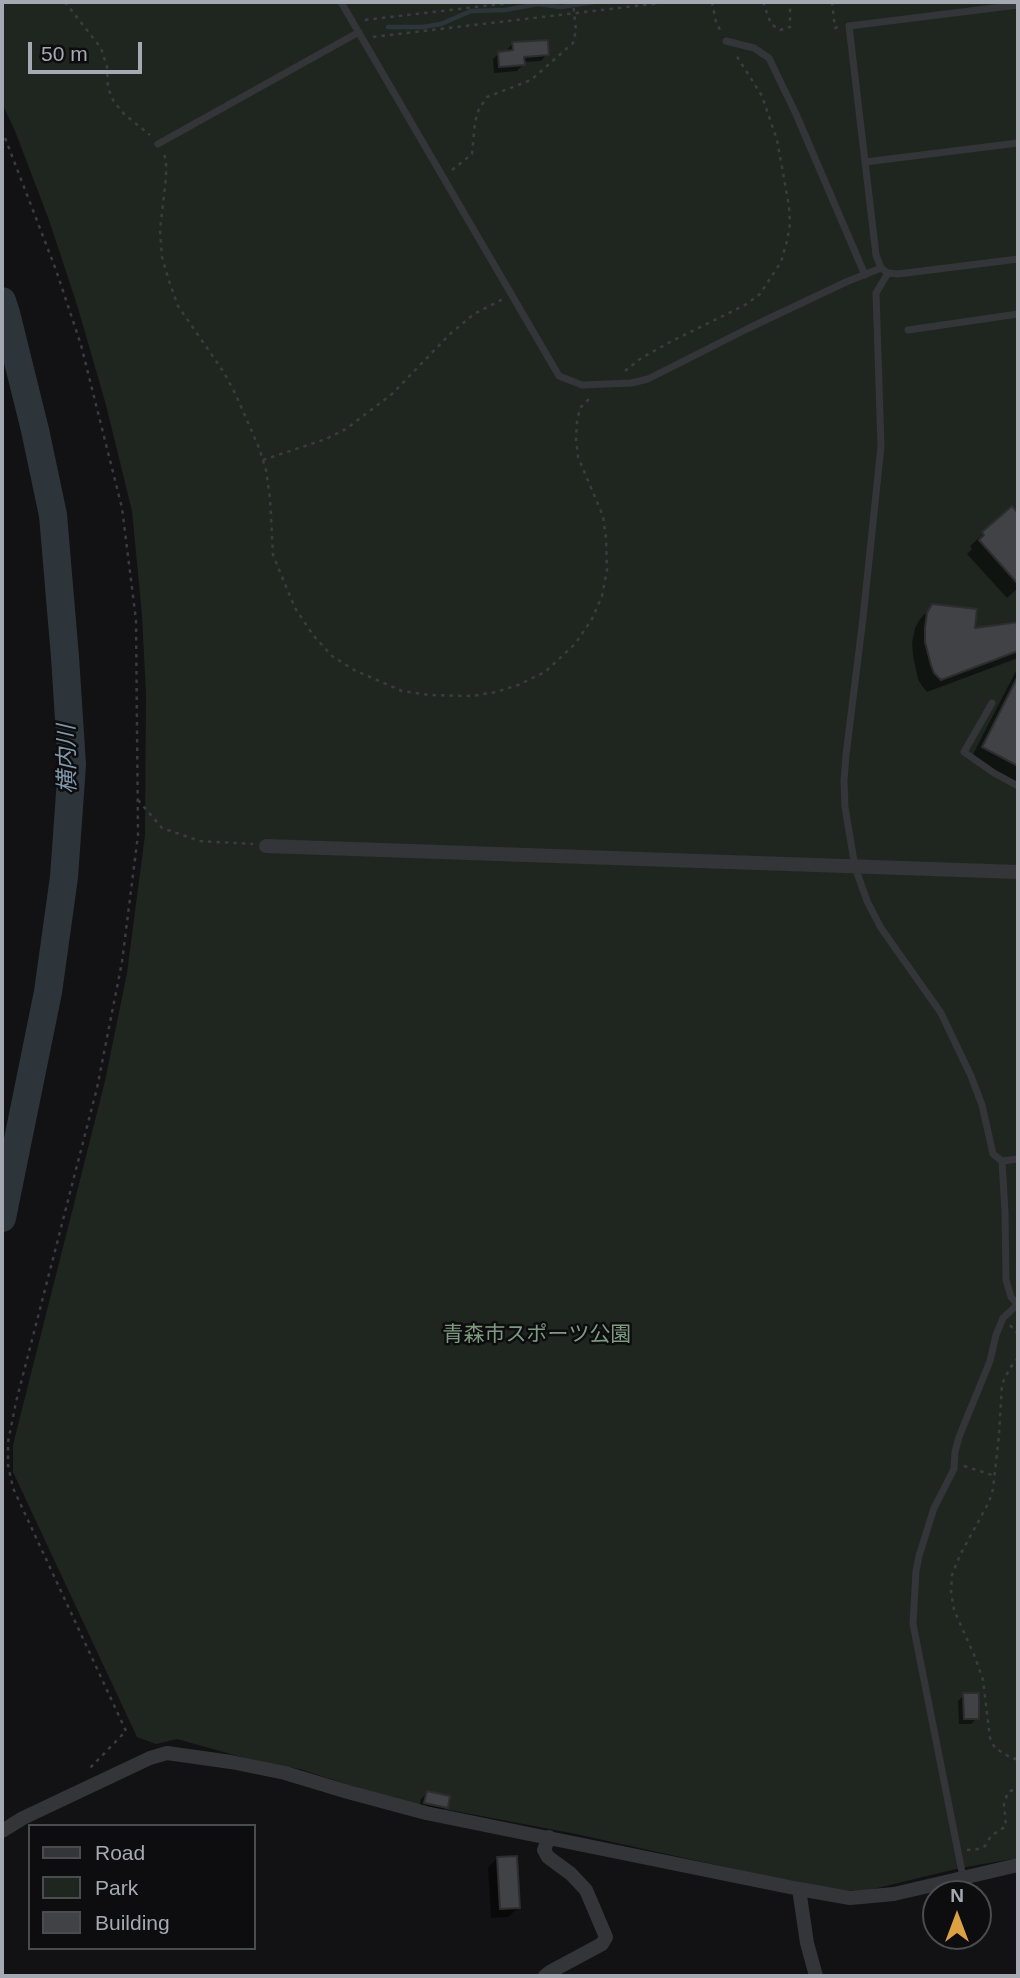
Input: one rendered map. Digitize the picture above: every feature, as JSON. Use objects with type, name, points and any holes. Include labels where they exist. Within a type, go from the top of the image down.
[{"type":"street","points":[[266,846],[1018,872]]},
{"type":"street","points":[[2,1831],[23,1818],[150,1758],[167,1753],[285,1773],[426,1813],[850,1898],[894,1894],[1018,1865]]},
{"type":"street","points":[[545,1976],[602,1944],[606,1937],[586,1889],[548,1857],[544,1850],[550,1837]]},
{"type":"street","points":[[799,1889],[805,1932],[816,1976]]},
{"type":"lane","points":[[341,2],[559,376],[582,385],[631,383],[648,379],[749,328],[865,275],[885,271],[898,274],[1018,259]]},
{"type":"lane","points":[[885,271],[876,255],[849,26],[1018,5]]},
{"type":"lane","points":[[158,144],[361,36]]},
{"type":"lane","points":[[726,41],[754,48],[769,58],[865,275]]},
{"type":"lane","points":[[865,162],[1018,143]]},
{"type":"lane","points":[[885,271],[876,293],[881,446],[844,781],[848,827],[855,867],[867,901],[881,928],[942,1013],[982,1105],[993,1154],[1002,1161],[1018,1159]]},
{"type":"lane","points":[[908,330],[1018,314]]},
{"type":"lane","points":[[992,703],[964,752],[1018,786]]},
{"type":"lane","points":[[963,1877],[913,1624],[913,1602],[919,1556],[934,1508],[954,1469],[959,1437],[990,1362],[996,1335],[1003,1318],[1017,1305],[1007,1290],[1002,1161]]},
{"type":"path","points":[[65,2],[101,48],[107,67],[108,88],[114,102],[124,114],[146,130],[166,159],[160,230],[162,257],[178,306],[223,371],[263,460],[270,498],[273,555],[295,608],[313,635],[332,656],[354,670],[402,691],[472,696],[518,685],[545,672],[575,644],[602,596],[607,570],[603,516],[578,457],[577,422],[580,408],[640,359],[745,305],[760,294],[781,262],[790,224],[777,140],[762,96],[726,41],[716,22],[712,2]]},
{"type":"path","points":[[353,22],[518,2]]},
{"type":"path","points":[[443,176],[472,154],[475,122],[487,97],[531,80],[573,43],[576,30],[573,2]]},
{"type":"path","points":[[361,36],[669,2]]},
{"type":"path","points":[[763,2],[771,24],[780,30],[790,27],[790,2]]},
{"type":"path","points":[[832,2],[835,28],[849,26]]},
{"type":"path","points":[[2,130],[57,270],[81,345],[122,508],[136,620],[138,835],[122,962],[97,1088],[8,1442],[8,1465],[13,1488],[126,1731],[79,1781],[78,1792]]},
{"type":"path","points":[[263,460],[346,429],[392,394],[474,314],[512,295]]},
{"type":"path","points":[[138,800],[162,828],[200,841],[266,846]]},
{"type":"path","points":[[1018,1358],[1002,1384],[995,1476],[989,1502],[960,1555],[952,1574],[951,1591],[954,1610],[983,1680],[990,1738],[995,1748],[1018,1760]]},
{"type":"path","points":[[954,1463],[995,1476]]},
{"type":"path","points":[[958,1850],[985,1846],[991,1836],[1006,1826],[1003,1804],[1007,1792],[1018,1788]]},
{"type":"green space","name":"青森市スポーツ公園","points":[[2,2],[1018,2],[1018,1858],[960,1868],[865,1891],[846,1890],[798,1883],[576,1834],[392,1799],[300,1769],[263,1763],[177,1739],[156,1744],[137,1737],[13,1472],[13,1445],[105,1081],[127,973],[145,835],[146,694],[132,511],[106,405],[78,308],[49,220],[2,103]]},
{"type":"building","points":[[548,40],[549,55],[524,57],[525,65],[499,67],[498,52],[513,50],[512,42]]},
{"type":"building","points":[[1012,506],[1018,513],[1018,584],[979,540],[984,535],[982,532]]},
{"type":"building","points":[[932,604],[977,609],[975,628],[1018,622],[1018,651],[941,680],[934,673],[925,642],[927,613]]},
{"type":"building","points":[[1018,676],[1018,766],[982,747]]},
{"type":"building","points":[[963,1693],[979,1693],[979,1719],[964,1719]]},
{"type":"building","points":[[427,1791],[450,1796],[448,1808],[424,1803]]},
{"type":"building","points":[[517,1856],[520,1908],[500,1909],[497,1857]]},
{"type":"waterway","points":[[388,27],[441,24],[471,11],[505,10],[538,4],[561,7],[594,2]]},
{"type":"waterway","name":"横内川","points":[[2,301],[35,430],[53,515],[72,765],[64,877],[48,992],[2,1218]]}]
